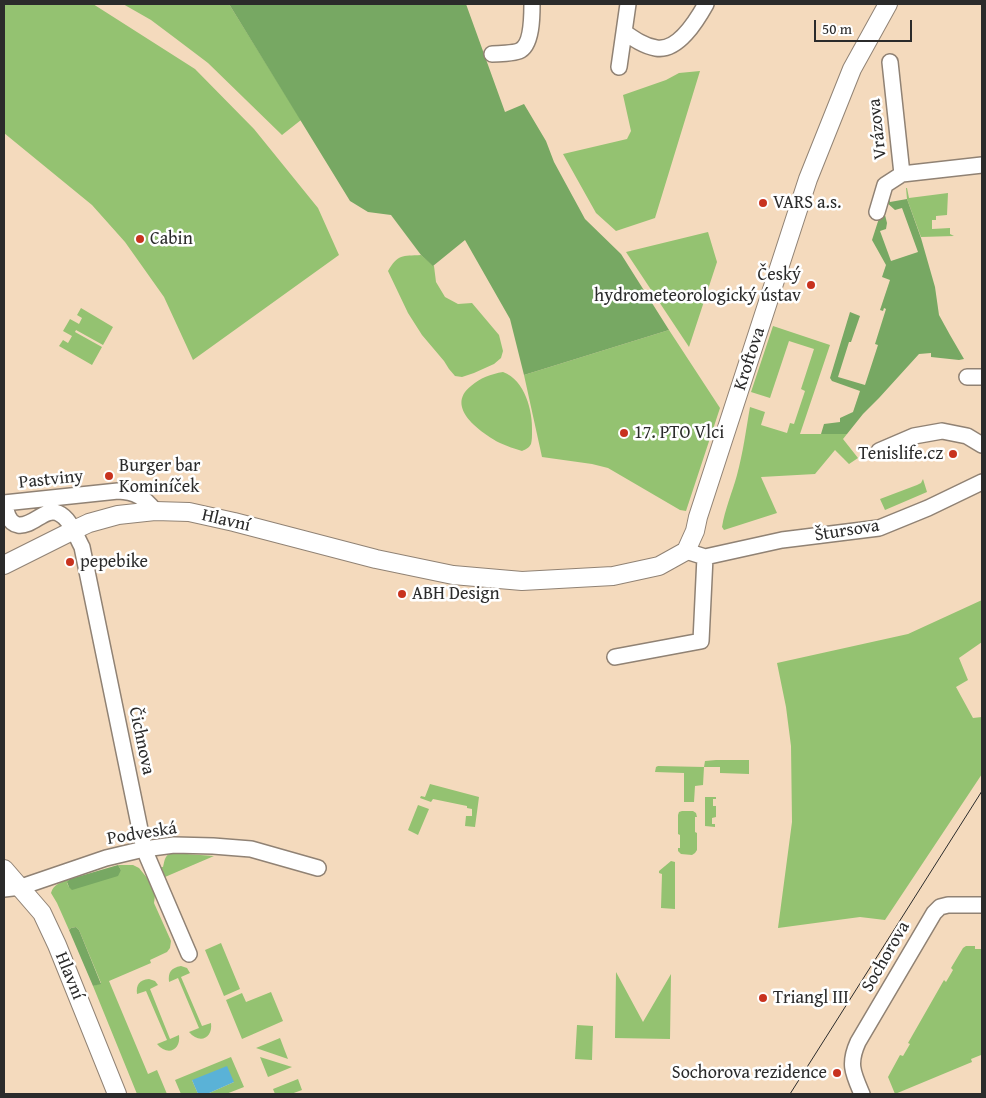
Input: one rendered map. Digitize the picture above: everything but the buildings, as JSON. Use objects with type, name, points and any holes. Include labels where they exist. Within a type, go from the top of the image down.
[{"type":"street","points":[[492,54],[520,51],[527,44],[532,4]]},
{"type":"street","points":[[619,67],[628,4]]},
{"type":"street","points":[[624,32],[640,42],[657,48],[674,44],[686,33],[706,4]]},
{"type":"street","name":"Kroftova","points":[[686,550],[695,531],[808,179],[848,78],[888,4]]},
{"type":"street","name":"Vrázova","points":[[877,212],[885,184],[902,174],[890,62]]},
{"type":"street","points":[[902,174],[982,166]]},
{"type":"street","points":[[967,377],[982,377]]},
{"type":"street","points":[[879,451],[914,436],[942,431],[967,436],[982,445]]},
{"type":"street","name":"Štursova","points":[[705,557],[782,540],[879,528],[928,508],[982,482]]},
{"type":"street","name":"Pastviny","points":[[4,503],[118,491],[137,494],[154,511]]},
{"type":"street","points":[[4,503],[9,520],[14,524],[22,525],[32,522],[51,512],[58,513],[66,519],[74,530]]},
{"type":"street","name":"Hlavní","points":[[4,564],[74,530],[104,518],[154,511],[189,512],[376,559],[453,574],[522,580],[613,576],[658,566],[686,550]]},
{"type":"street","name":"Čichnova","points":[[74,530],[82,547],[144,849],[189,954]]},
{"type":"street","points":[[615,657],[701,641],[705,557],[686,550]]},
{"type":"street","name":"Podveská","points":[[12,888],[106,858],[144,849],[174,845],[251,849],[318,868]]},
{"type":"street","name":"Hlavní","points":[[4,869],[12,888],[42,913],[117,1094]]},
{"type":"street","name":"Sochorova","points":[[862,1094],[853,1071],[854,1051],[934,913],[940,907],[948,905],[982,904]]},
{"type":"green space","points":[[4,4],[93,4],[195,69],[254,129],[318,208],[339,255],[193,360],[164,297],[125,242],[92,205],[4,133]]},
{"type":"green space","points":[[123,4],[229,4],[301,120],[282,135],[208,63],[151,20]]},
{"type":"green space","points":[[229,4],[466,4],[505,112],[524,104],[546,141],[554,162],[585,219],[621,254],[669,330],[524,375],[510,319],[465,240],[433,266],[421,255],[391,215],[368,212],[350,201]]},
{"type":"green space","points":[[700,71],[655,218],[616,231],[596,213],[563,154],[627,139],[631,131],[623,95],[666,80],[679,73]]},
{"type":"green space","points":[[906,188],[909,198],[948,193],[947,215],[936,216],[936,220],[932,220],[932,229],[950,228],[950,234],[954,236],[921,237],[907,199]]},
{"type":"green space","points":[[888,192],[890,202],[907,199],[921,238],[935,287],[939,315],[964,359],[931,357],[931,353],[919,354],[847,434],[821,434],[824,424],[840,422],[840,418],[853,412],[860,391],[832,381],[830,378],[850,312],[860,316],[851,342],[849,342],[838,377],[865,385],[878,345],[875,344],[886,309],[880,310],[890,280],[882,277],[886,265],[872,240],[881,212],[885,215],[887,223],[886,229],[880,231],[891,261],[918,252],[902,208],[895,210],[885,201]]},
{"type":"green space","points":[[708,232],[717,262],[689,347],[626,252]]},
{"type":"green space","points":[[421,255],[434,266],[436,282],[445,297],[458,304],[472,303],[499,335],[503,351],[501,358],[494,364],[462,377],[455,376],[422,335],[408,313],[388,271],[395,261],[401,257]]},
{"type":"green space","points":[[81,308],[113,327],[103,345],[76,330],[75,332],[102,347],[92,365],[59,346],[63,340],[68,343],[72,336],[63,331],[70,319],[79,324],[82,318],[77,315]]},
{"type":"green space","points":[[773,326],[830,345],[800,434],[847,434],[843,439],[858,458],[849,464],[835,450],[815,474],[761,477],[777,513],[724,530],[722,527],[723,520],[739,467],[750,407],[765,412],[761,425],[787,433],[790,423],[794,424],[805,391],[801,389],[814,349],[789,341],[770,398],[751,392]]},
{"type":"green space","name":"17. PTO Vlci","points":[[669,330],[720,408],[686,511],[680,510],[608,468],[542,457],[524,375]]},
{"type":"green space","points":[[503,372],[517,382],[529,406],[532,441],[522,451],[500,443],[484,433],[468,419],[463,411],[461,402],[464,394],[471,386],[486,377]]},
{"type":"green space","points":[[923,479],[927,492],[885,510],[880,499],[917,485]]},
{"type":"green space","points":[[982,600],[982,642],[959,658],[968,680],[956,687],[973,718],[982,717],[982,774],[885,920],[860,917],[778,928],[792,822],[791,746],[786,707],[777,663],[908,634]]},
{"type":"green space","points":[[749,760],[749,774],[720,773],[720,767],[704,767],[705,761]]},
{"type":"green space","points":[[658,766],[704,767],[703,785],[695,786],[694,802],[684,802],[684,773],[655,772]]},
{"type":"green space","points":[[430,784],[479,797],[475,827],[465,826],[466,816],[472,816],[472,809],[467,808],[467,806],[433,799],[431,802],[420,798],[421,796],[425,797]]},
{"type":"green space","points":[[705,797],[716,797],[716,799],[713,799],[713,806],[716,806],[716,817],[712,818],[712,824],[715,824],[715,827],[705,826]]},
{"type":"green space","points":[[418,805],[429,809],[418,835],[408,830]]},
{"type":"green space","points":[[682,811],[693,811],[697,817],[695,817],[695,832],[697,833],[697,850],[692,855],[681,854],[678,851],[678,848],[680,848],[680,835],[678,834],[678,815]]},
{"type":"green space","points":[[173,853],[214,856],[165,877],[161,867],[163,867],[167,856]]},
{"type":"green space","points":[[671,861],[675,862],[675,909],[661,908],[662,874],[659,871]]},
{"type":"green space","points":[[118,865],[133,865],[139,868],[148,879],[155,895],[154,903],[171,941],[167,952],[150,960],[151,963],[109,981],[148,1074],[157,1070],[167,1094],[137,1094],[93,986],[101,983],[79,930],[76,927],[69,930],[51,893],[54,887],[61,882],[70,879],[67,883],[69,887],[121,870]]},
{"type":"green space","points":[[118,865],[121,870],[118,876],[72,890],[67,882],[70,879]]},
{"type":"green space","points":[[76,927],[79,930],[101,984],[93,986],[69,930]]},
{"type":"green space","points":[[221,943],[240,989],[224,996],[205,950]]},
{"type":"green space","points":[[966,946],[975,946],[975,949],[982,949],[982,1057],[981,1055],[971,1059],[972,1062],[895,1094],[888,1077],[900,1055],[903,1056],[910,1044],[908,1043],[944,980],[946,982],[953,970],[951,968]]},
{"type":"green space","points":[[181,966],[187,968],[190,973],[181,977],[202,1026],[211,1023],[210,1033],[201,1039],[189,1032],[199,1028],[178,978],[169,982],[171,971]]},
{"type":"green space","points":[[616,972],[643,1022],[671,974],[670,1039],[615,1038]]},
{"type":"green space","points":[[149,979],[155,981],[158,985],[150,989],[170,1039],[179,1035],[178,1045],[169,1051],[157,1044],[167,1040],[146,991],[137,994],[139,984]]},
{"type":"green space","points":[[271,992],[283,1021],[242,1039],[226,1000],[242,993],[246,1002]]},
{"type":"green space","points":[[577,1025],[593,1026],[592,1060],[575,1059]]},
{"type":"green space","points":[[280,1038],[288,1059],[256,1048]]},
{"type":"green space","points":[[231,1057],[244,1087],[226,1094],[207,1094],[234,1082],[192,1080],[198,1094],[181,1094],[175,1080]]},
{"type":"green space","points":[[260,1057],[292,1067],[268,1077]]},
{"type":"green space","points":[[298,1079],[302,1090],[291,1094],[275,1094],[273,1089]]},
{"type":"water","points":[[227,1066],[234,1082],[207,1094],[198,1094],[192,1080]]},
{"type":"tram line","points":[[790,1094],[982,791]]},
{"type":"place","name":"VARS a.s.","points":[[763,203]]},
{"type":"place","name":"Cabin","points":[[140,239]]},
{"type":"place","name":"Český hydrometeorologický ústav","points":[[811,285]]},
{"type":"place","name":"17. PTO Vlci","points":[[624,433]]},
{"type":"place","name":"Tenislife.cz","points":[[953,454]]},
{"type":"place","name":"Burger bar Kominíček","points":[[109,476]]},
{"type":"place","name":"pepebike","points":[[70,562]]},
{"type":"place","name":"ABH Design","points":[[402,594]]},
{"type":"place","name":"Triangl III","points":[[763,998]]},
{"type":"place","name":"Sochorova rezidence","points":[[837,1073]]}]
